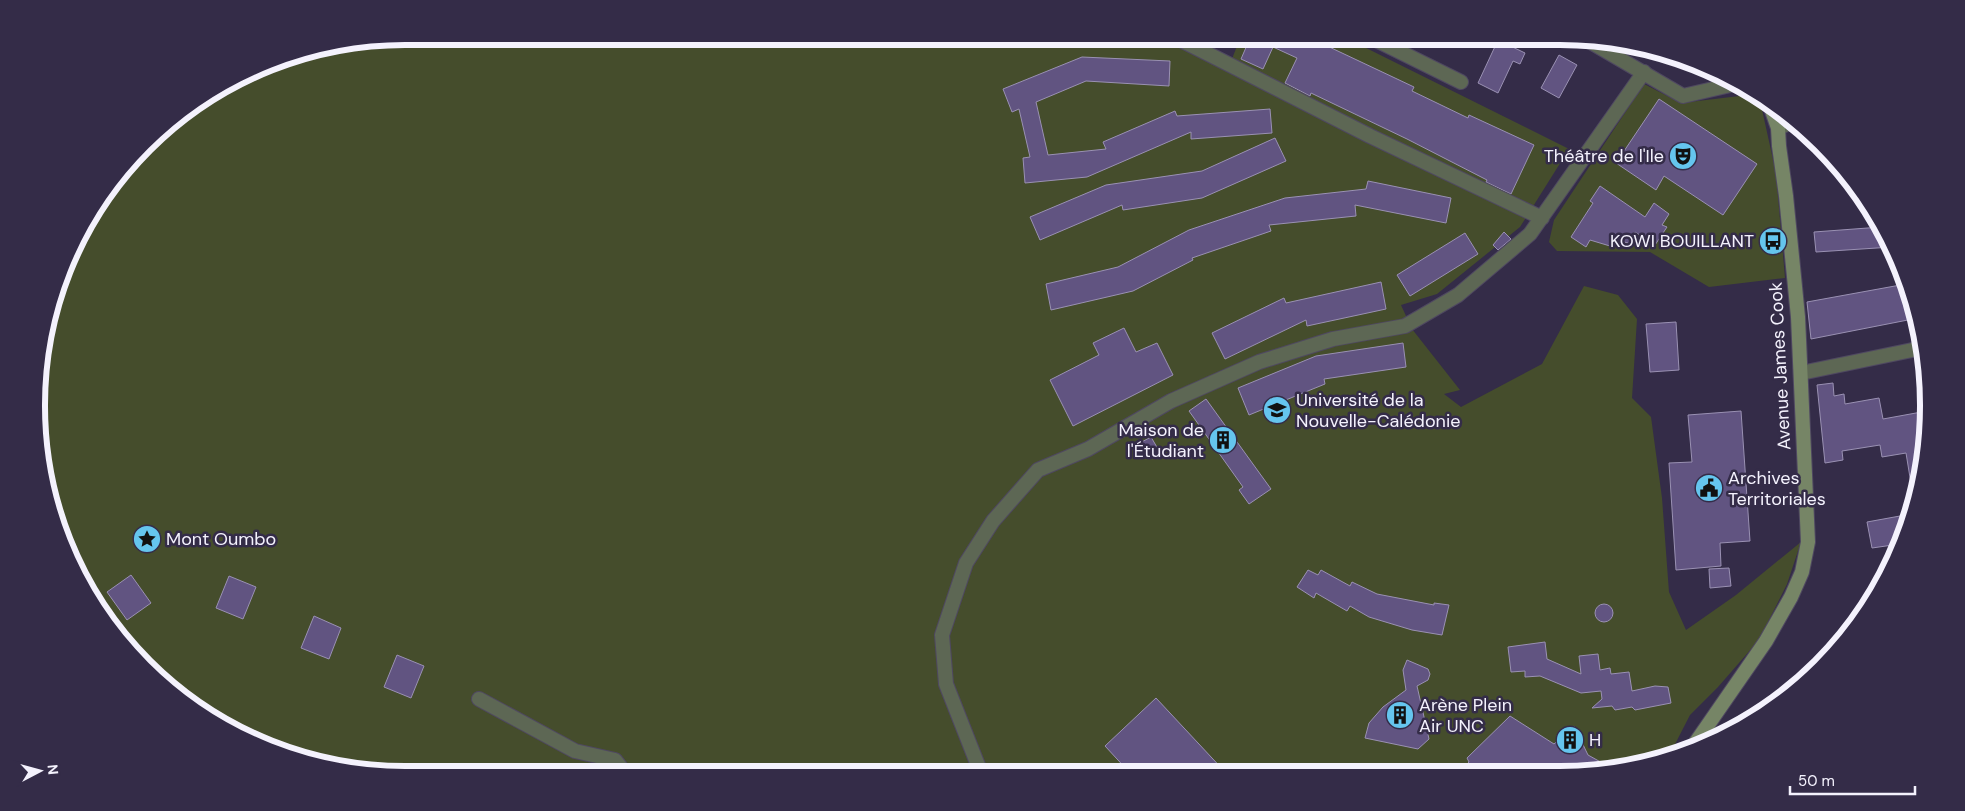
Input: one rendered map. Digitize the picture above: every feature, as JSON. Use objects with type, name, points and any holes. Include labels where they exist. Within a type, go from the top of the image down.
[{"type":"main road","name":"Avenue James Cook","points":[[1699,738],[1766,642],[1791,597],[1802,572],[1808,542],[1801,373],[1786,196],[1778,128],[1774,115]]},
{"type":"street","points":[[1191,45],[1370,136],[1542,218]]},
{"type":"street","points":[[1386,45],[1461,82]]},
{"type":"street","points":[[1600,47],[1683,96],[1726,86]]},
{"type":"street","points":[[978,766],[946,684],[942,635],[966,564],[993,521],[1038,470],[1088,449],[1171,401],[1259,362],[1333,339],[1405,326],[1458,295],[1523,242],[1542,218],[1644,72]]},
{"type":"street","points":[[1778,128],[1786,125]]},
{"type":"street","points":[[1801,373],[1915,349]]},
{"type":"street","points":[[479,699],[574,751],[615,760],[620,766]]},
{"type":"green space","points":[[406,45],[1188,45],[1228,69],[1237,45],[1360,45],[1569,149],[1520,227],[1437,294],[1401,305],[1412,329],[1460,390],[1444,394],[1461,407],[1542,364],[1584,286],[1618,295],[1637,319],[1632,398],[1651,417],[1662,498],[1669,592],[1686,630],[1736,595],[1801,542],[1787,584],[1759,640],[1718,687],[1690,715],[1673,748],[1653,754],[1607,763],[1560,766],[406,766],[358,763],[312,754],[268,739],[246,729],[225,718],[186,692],[134,643],[119,625],[93,586],[72,543],[64,521],[57,499],[48,453],[45,406],[46,382],[48,358],[57,312],[72,268],[93,225],[119,186],[168,134],[205,106],[246,82],[290,64],[335,52],[358,48]]},
{"type":"green space","points":[[1644,84],[1681,103],[1744,95],[1761,107],[1776,173],[1785,278],[1709,287],[1650,252],[1557,251],[1549,242],[1554,220]]},
{"type":"building","points":[[1247,45],[1325,45],[1414,87],[1412,91],[1468,118],[1469,115],[1534,145],[1511,194],[1407,139],[1311,93],[1310,96],[1285,83],[1297,58],[1273,47],[1263,69],[1241,59]]},
{"type":"building","points":[[1496,45],[1508,45],[1525,53],[1520,64],[1513,61],[1498,93],[1478,83]]},
{"type":"building","points":[[1559,55],[1577,65],[1559,98],[1541,88]]},
{"type":"building","points":[[1082,57],[1170,61],[1169,86],[1086,81],[1036,102],[1048,155],[1106,149],[1103,142],[1175,111],[1177,116],[1270,109],[1272,133],[1191,139],[1191,132],[1087,177],[1025,183],[1023,158],[1030,157],[1019,109],[1012,112],[1003,89]]},
{"type":"building","name":"Théâtre de l'Ile","points":[[1659,99],[1757,164],[1723,215],[1664,176],[1656,190],[1616,163]]},
{"type":"building","points":[[1275,138],[1286,161],[1202,198],[1123,210],[1122,205],[1040,240],[1030,217],[1106,185],[1202,171]]},
{"type":"building","points":[[1368,181],[1451,198],[1446,223],[1355,205],[1356,216],[1269,225],[1271,231],[1192,258],[1193,260],[1133,291],[1051,310],[1046,284],[1118,267],[1189,230],[1285,198],[1366,189]]},
{"type":"building","points":[[1600,186],[1645,217],[1654,203],[1669,214],[1662,225],[1667,227],[1655,245],[1635,232],[1632,244],[1612,239],[1610,246],[1590,240],[1586,247],[1571,237],[1593,203],[1590,201]]},
{"type":"building","points":[[1873,228],[1884,248],[1816,252],[1814,232]]},
{"type":"building","points":[[1504,232],[1511,239],[1498,250],[1493,245]]},
{"type":"building","points":[[1465,233],[1478,254],[1410,296],[1397,275]]},
{"type":"building","points":[[1381,282],[1386,309],[1307,326],[1306,320],[1225,359],[1212,333],[1284,298],[1286,303]]},
{"type":"building","points":[[1899,285],[1910,320],[1811,339],[1807,302]]},
{"type":"building","points":[[1676,322],[1679,370],[1650,372],[1646,324]]},
{"type":"building","points":[[1124,328],[1136,352],[1157,343],[1173,375],[1073,426],[1050,380],[1099,355],[1093,343]]},
{"type":"building","points":[[1403,343],[1406,367],[1324,379],[1325,384],[1249,415],[1238,388],[1316,356]]},
{"type":"building","points":[[1833,383],[1834,396],[1844,394],[1845,404],[1879,398],[1883,419],[1920,412],[1917,453],[1911,485],[1906,453],[1882,457],[1880,445],[1842,451],[1843,460],[1825,463],[1817,385]]},
{"type":"building","name":"Maison de l'Étudiant","points":[[1206,399],[1271,489],[1249,504],[1239,490],[1243,487],[1189,411]]},
{"type":"building","name":"Archives Territoriales","points":[[1741,411],[1750,541],[1720,543],[1721,566],[1676,570],[1669,463],[1692,462],[1688,415]]},
{"type":"building","points":[[1151,437],[1158,449],[1142,457],[1136,445]]},
{"type":"building","points":[[1903,516],[1892,545],[1872,548],[1867,522]]},
{"type":"building","points":[[1729,568],[1731,586],[1710,588],[1709,569]]},
{"type":"building","points":[[1308,570],[1318,575],[1321,570],[1350,586],[1352,582],[1377,594],[1434,605],[1434,603],[1449,605],[1442,635],[1412,630],[1369,617],[1350,606],[1347,611],[1316,593],[1314,598],[1297,587]]},
{"type":"building","points":[[131,575],[151,603],[127,620],[107,592]]},
{"type":"building","points":[[229,576],[256,587],[243,619],[216,608]]},
{"type":"building","points":[[1604,604],[1612,609],[1613,613],[1608,621],[1604,622],[1596,617],[1595,613],[1600,605]]},
{"type":"building","points":[[314,616],[341,628],[329,659],[301,648]]},
{"type":"building","points":[[1545,642],[1547,659],[1581,674],[1579,656],[1598,654],[1600,670],[1610,668],[1611,674],[1629,672],[1632,691],[1655,686],[1668,687],[1671,703],[1635,710],[1632,707],[1615,710],[1612,706],[1592,708],[1602,699],[1601,691],[1581,693],[1540,676],[1525,677],[1525,671],[1511,672],[1508,647]]},
{"type":"building","points":[[397,655],[424,666],[411,698],[384,687]]},
{"type":"building","name":"Arène Plein Air UNC","points":[[1407,660],[1428,669],[1430,674],[1428,680],[1417,686],[1429,739],[1418,749],[1365,738],[1369,723],[1383,707],[1406,690],[1403,670]]},
{"type":"building","points":[[1156,698],[1219,766],[1124,766],[1105,746]]},
{"type":"building","points":[[1510,716],[1554,744],[1574,726],[1588,755],[1603,763],[1560,766],[1465,766],[1469,762],[1467,758]]},
{"type":"place","name":"Théâtre de l'Ile","points":[[1683,156]]},
{"type":"place","name":"KOWI BOUILLANT","points":[[1773,241]]},
{"type":"place","name":"Université de la Nouvelle-Calédonie","points":[[1277,410]]},
{"type":"place","name":"Maison de l'Étudiant","points":[[1223,440]]},
{"type":"place","name":"Archives Territoriales","points":[[1709,488]]},
{"type":"place","name":"Mont Oumbo","points":[[147,539]]},
{"type":"place","name":"Arène Plein Air UNC","points":[[1400,715]]},
{"type":"place","name":"H","points":[[1570,740]]}]
